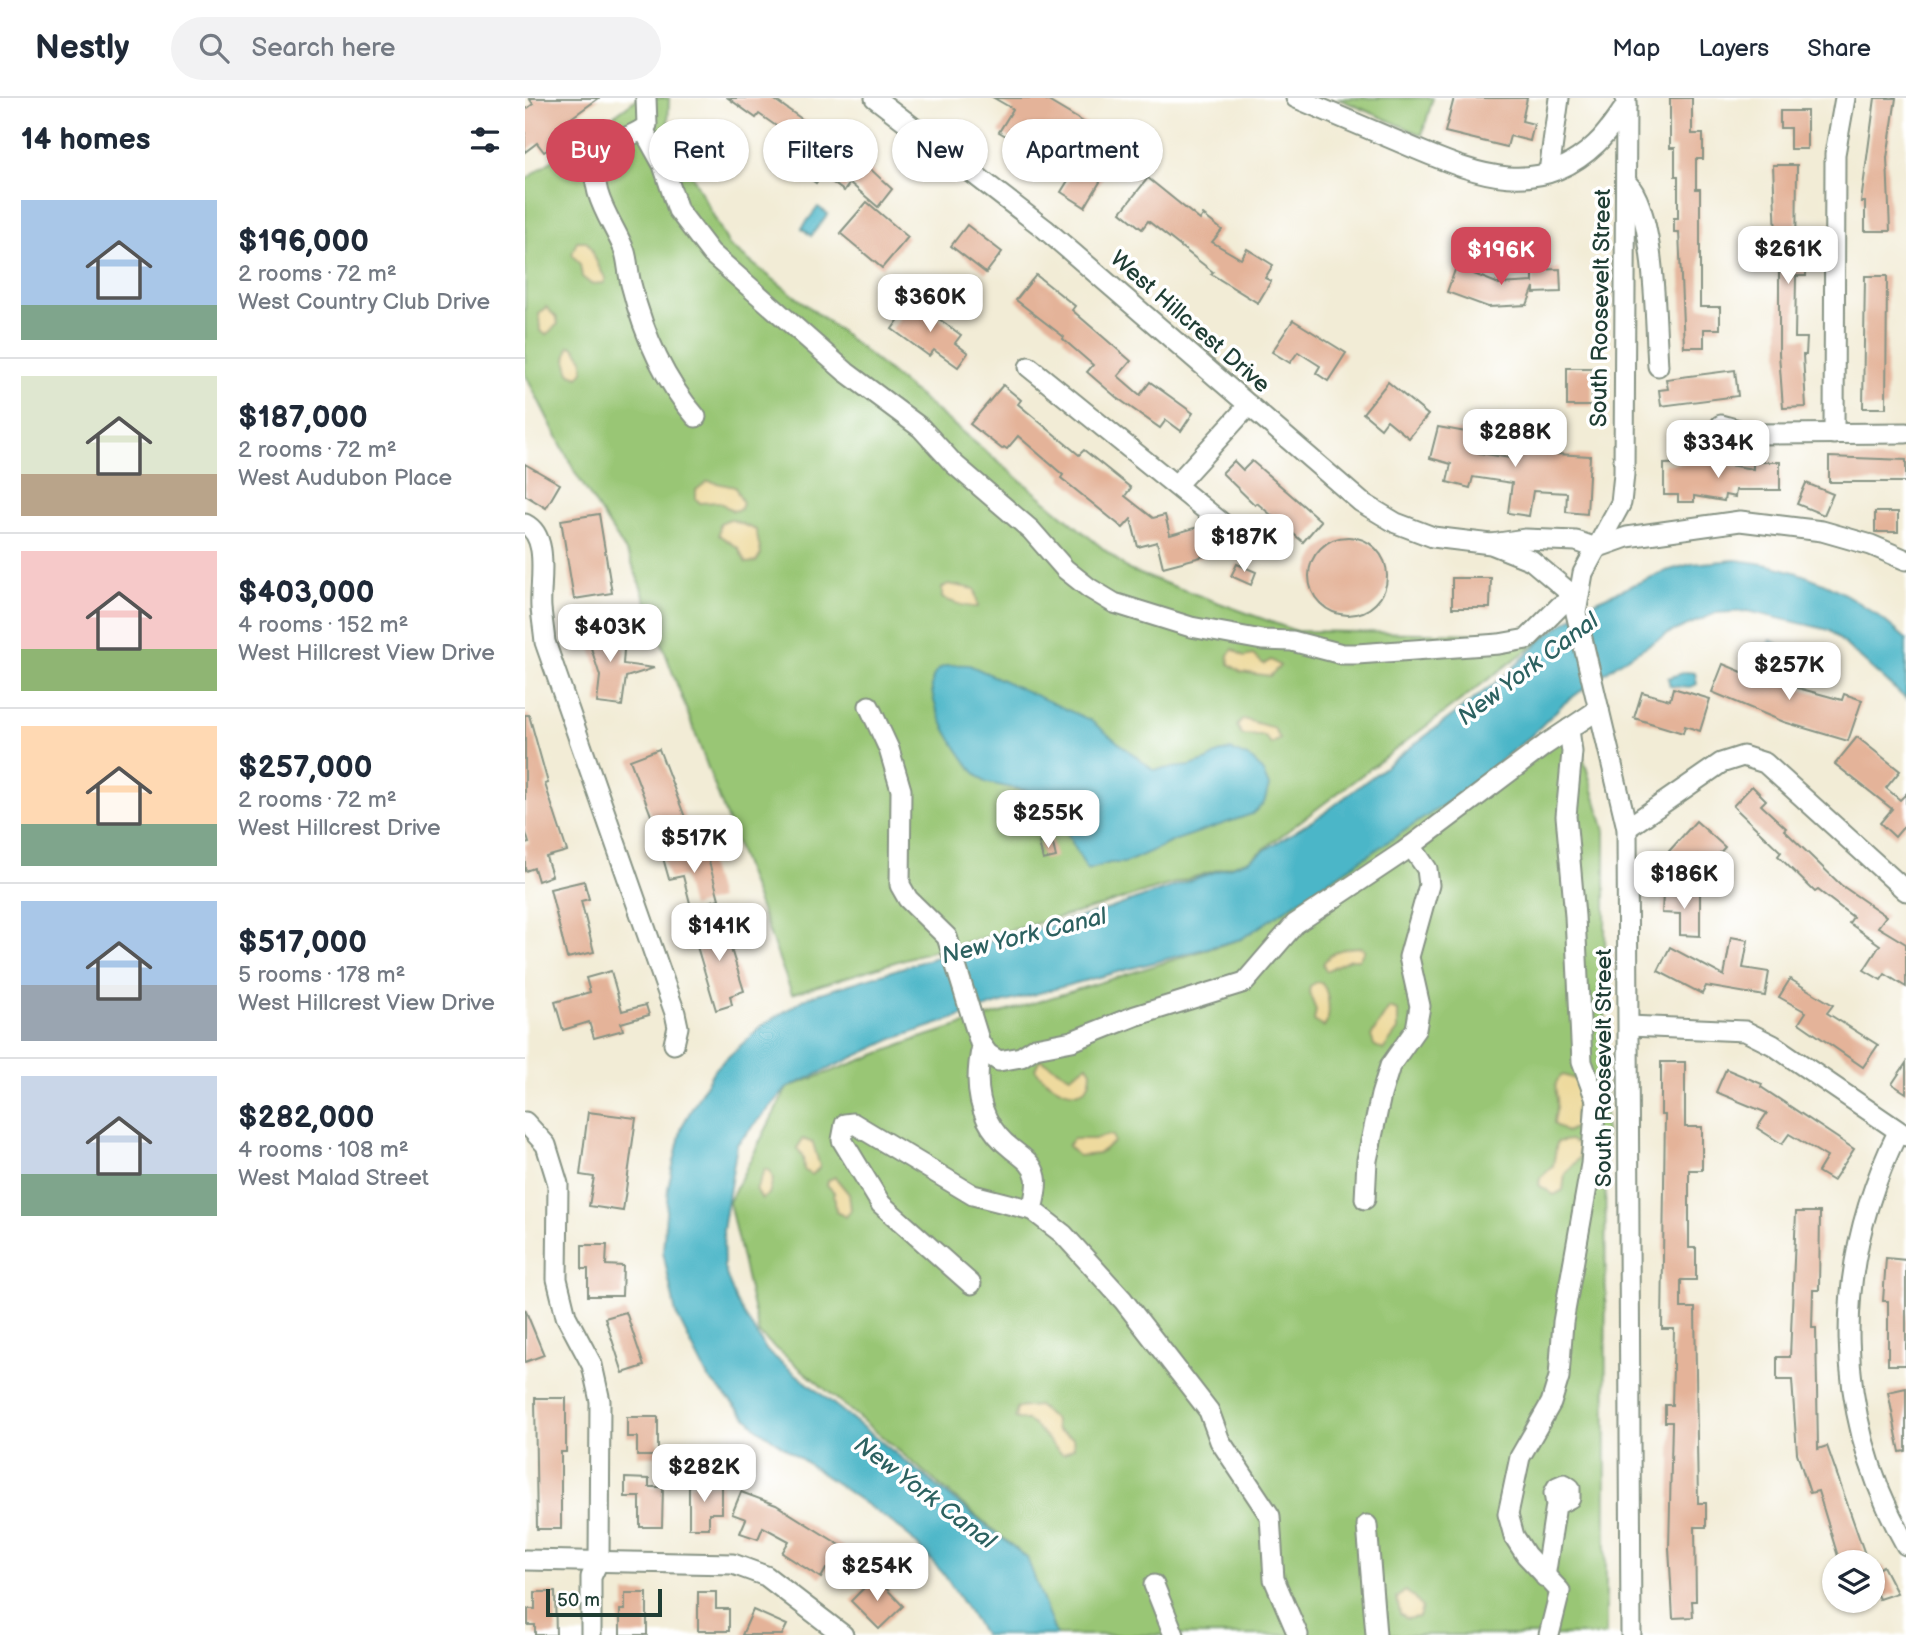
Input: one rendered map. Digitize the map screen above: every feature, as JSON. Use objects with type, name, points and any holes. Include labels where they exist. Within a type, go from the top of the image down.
[{"type":"street","points":[[646,98],[647,125],[619,140],[601,155],[596,179],[598,191],[626,255],[637,306],[655,354],[669,382],[696,417]]},
{"type":"street","name":"West Hillcrest Drive","points":[[875,98],[1045,229],[1361,502],[1396,523],[1433,537],[1490,544],[1531,560],[1576,606]]},
{"type":"street","points":[[1296,98],[1472,172],[1521,178],[1549,172],[1596,144],[1626,102]]},
{"type":"street","points":[[1549,172],[1559,98]]},
{"type":"street","points":[[1834,433],[1835,154],[1845,98]]},
{"type":"street","name":"South Roosevelt Street","points":[[1626,102],[1621,503],[1583,573],[1576,606],[1627,828],[1631,1635]]},
{"type":"street","points":[[643,129],[663,164],[678,210],[711,253],[846,372],[921,428],[954,464],[1031,530],[1065,569],[1114,603],[1191,627],[1262,640],[1292,641],[1342,654],[1499,644],[1527,639],[1560,606],[1576,606]]},
{"type":"street","points":[[1627,182],[1636,192],[1645,220],[1658,366]]},
{"type":"street","points":[[1029,367],[1238,536]]},
{"type":"street","points":[[1176,485],[1249,405]]},
{"type":"street","points":[[1721,425],[1753,433],[1906,433]]},
{"type":"street","points":[[1596,548],[1627,537],[1740,521],[1822,531],[1871,545],[1906,560]]},
{"type":"street","points":[[525,524],[531,527],[541,548],[541,609],[545,642],[675,1013],[678,1027],[674,1044]]},
{"type":"street","name":"West Hillcrest Drive","points":[[1490,544],[1525,539],[1576,541],[1596,548]]},
{"type":"street","points":[[869,706],[889,749],[901,790],[899,874],[902,892],[940,928],[951,946],[982,1046],[988,1055],[999,1061],[1021,1057],[1035,1048],[1072,1041],[1135,1016],[1245,982],[1295,924],[1411,846],[1569,729],[1598,704]]},
{"type":"street","points":[[1549,1635],[1560,1591],[1545,1577],[1514,1536],[1508,1514],[1520,1457],[1551,1403],[1559,1377],[1563,1322],[1591,1164],[1596,1100],[1582,1062],[1575,916],[1566,816],[1572,752],[1569,729]]},
{"type":"street","points":[[1627,828],[1721,763],[1743,755],[1765,763],[1906,891]]},
{"type":"street","points":[[1365,1199],[1367,1160],[1381,1096],[1390,1066],[1416,1029],[1420,1006],[1409,957],[1429,885],[1426,869],[1411,846]]},
{"type":"street","points":[[1629,1026],[1745,1031],[1773,1045],[1902,1134],[1876,1177],[1865,1210],[1853,1267],[1849,1326],[1851,1388],[1861,1436],[1880,1494],[1906,1545]]},
{"type":"street","points":[[982,1046],[978,1064],[979,1104],[990,1128],[1028,1161],[1037,1178],[1032,1210]]},
{"type":"street","points":[[525,1122],[546,1144],[558,1184],[557,1279],[566,1315],[592,1365],[600,1401],[599,1560],[591,1577],[591,1635]]},
{"type":"street","points":[[971,1284],[881,1205],[842,1140],[845,1124],[853,1123],[974,1195],[1032,1210],[1063,1234],[1123,1300],[1209,1411],[1220,1441],[1270,1516],[1274,1579],[1298,1635]]},
{"type":"street","points":[[1545,1577],[1556,1505]]},
{"type":"street","points":[[1367,1525],[1376,1635]]},
{"type":"street","points":[[525,1560],[733,1564],[766,1576],[841,1634]]},
{"type":"street","points":[[1154,1585],[1174,1635]]},
{"type":"green space","points":[[638,98],[669,98],[668,119],[649,119],[649,182],[696,182],[729,245],[845,335],[1129,570],[1296,631],[1547,635],[1249,860],[1087,910],[914,956],[792,994],[630,558],[576,474],[525,374],[525,180],[546,165],[546,182],[635,182],[635,119],[609,119]]},
{"type":"green space","points":[[1337,98],[1433,98],[1422,135]]},
{"type":"green space","points":[[1572,719],[1605,831],[1606,1635],[1056,1635],[1027,1558],[759,1334],[729,1202],[787,1088],[920,1038],[1241,939]]},
{"type":"sand","points":[[577,241],[586,241],[589,245],[606,278],[604,283],[591,284],[582,277],[580,265],[572,254]]},
{"type":"sand","points":[[546,307],[557,318],[558,324],[546,335],[540,331],[539,314]]},
{"type":"sand","points":[[569,346],[574,347],[583,359],[583,372],[579,377],[570,374],[566,359]]},
{"type":"sand","points":[[708,481],[735,487],[743,503],[741,509],[733,511],[719,502],[700,503],[696,499],[696,490]]},
{"type":"sand","points":[[730,519],[756,530],[761,554],[756,562],[746,563],[738,548],[719,535],[720,523]]},
{"type":"sand","points":[[948,584],[975,589],[978,607],[965,606],[942,598],[942,588]]},
{"type":"sand","points":[[1233,649],[1244,657],[1253,655],[1264,664],[1271,660],[1280,666],[1270,676],[1241,672],[1229,664],[1228,655]]},
{"type":"sand","points":[[1243,719],[1274,728],[1280,739],[1271,744],[1264,736],[1242,735],[1237,726]]},
{"type":"sand","points":[[1361,947],[1365,950],[1359,959],[1350,959],[1326,971],[1323,964],[1330,955],[1344,949]]},
{"type":"sand","points":[[1317,982],[1322,983],[1328,999],[1328,1018],[1324,1027],[1314,1021],[1316,1010],[1309,993],[1310,986]]},
{"type":"sand","points":[[1389,1008],[1398,1011],[1398,1030],[1383,1050],[1374,1045],[1371,1036]]},
{"type":"sand","points":[[1040,1059],[1070,1076],[1087,1065],[1091,1071],[1089,1083],[1084,1090],[1076,1092],[1058,1088],[1035,1069]]},
{"type":"sand","points":[[1563,1075],[1581,1081],[1585,1090],[1575,1111],[1576,1127],[1566,1132],[1554,1124],[1557,1102],[1555,1086]]},
{"type":"sand","points":[[1113,1136],[1114,1142],[1098,1154],[1078,1156],[1068,1146],[1073,1139],[1094,1139]]},
{"type":"sand","points":[[803,1139],[813,1143],[820,1167],[812,1175],[804,1170],[803,1158],[797,1148]]},
{"type":"sand","points":[[1570,1140],[1579,1145],[1579,1158],[1565,1174],[1563,1190],[1554,1195],[1539,1185],[1540,1178],[1553,1166],[1557,1142]]},
{"type":"sand","points":[[765,1169],[770,1171],[773,1179],[769,1194],[762,1199],[756,1190]]},
{"type":"sand","points":[[835,1177],[849,1194],[851,1210],[846,1217],[836,1212],[834,1192],[827,1185],[828,1180]]},
{"type":"sand","points":[[1038,1406],[1054,1419],[1057,1430],[1073,1438],[1074,1447],[1063,1454],[1031,1423],[1015,1418],[1017,1408]]},
{"type":"sand","points":[[1405,1591],[1414,1597],[1422,1608],[1419,1617],[1407,1619],[1400,1614],[1397,1598]]},
{"type":"water","points":[[818,207],[828,214],[811,236],[802,228]]},
{"type":"water","name":"New York Canal","points":[[1735,560],[1760,563],[1806,576],[1848,596],[1887,623],[1906,639],[1906,699],[1829,630],[1748,611],[1716,613],[1667,634],[1620,662],[1562,705],[1531,736],[1454,798],[1241,939],[998,1004],[893,1039],[787,1088],[737,1144],[723,1230],[724,1268],[736,1302],[767,1351],[1027,1558],[1056,1635],[984,1635],[943,1573],[904,1531],[757,1428],[708,1378],[676,1314],[663,1252],[668,1188],[682,1126],[714,1070],[763,1025],[808,997],[972,946],[1106,910],[1249,860],[1323,814],[1507,674],[1547,635],[1598,600],[1666,571],[1691,564]]},
{"type":"water","points":[[1770,640],[1795,653],[1789,665],[1764,652]]},
{"type":"water","points":[[969,665],[1090,720],[1153,770],[1190,766],[1231,750],[1252,759],[1263,772],[1269,786],[1264,803],[1252,814],[1176,840],[1125,863],[1110,863],[1087,870],[1047,796],[985,782],[966,762],[945,729],[937,711],[932,680],[938,670],[945,666]]},
{"type":"water","points":[[1686,672],[1695,673],[1697,684],[1689,688],[1670,686],[1668,678]]},
{"type":"building","points":[[529,98],[599,98],[570,119],[546,119],[544,152],[537,143],[525,152],[525,110],[533,104]]},
{"type":"building","points":[[728,98],[772,98],[802,119],[766,119],[759,114],[756,118]]},
{"type":"building","points":[[994,98],[1043,98],[1078,119],[1007,119],[1013,109]]},
{"type":"building","points":[[1454,98],[1527,98],[1522,121],[1534,124],[1530,141],[1510,136],[1507,147],[1445,132]]},
{"type":"building","points":[[1670,98],[1692,98],[1692,134],[1703,134],[1703,159],[1696,159],[1696,189],[1700,189],[1700,307],[1720,307],[1720,329],[1704,329],[1704,347],[1684,347],[1679,232],[1674,232],[1674,218],[1678,218],[1678,176],[1675,176],[1675,148],[1670,148]]},
{"type":"building","points":[[1875,98],[1896,98],[1887,158],[1890,231],[1865,231],[1865,202],[1861,202]]},
{"type":"building","points":[[1780,111],[1807,111],[1807,149],[1790,149],[1790,128],[1780,128]]},
{"type":"building","points":[[1773,165],[1797,165],[1796,262],[1806,262],[1806,276],[1796,276],[1795,338],[1807,338],[1806,355],[1803,355],[1806,407],[1783,408],[1779,354],[1779,251],[1767,251],[1767,236],[1776,236]]},
{"type":"building","points":[[878,176],[892,189],[878,207],[850,183],[844,191],[832,182],[878,182]]},
{"type":"building","points":[[1067,182],[1100,182],[1085,207],[1061,192]]},
{"type":"building","points":[[1145,182],[1153,182],[1200,220],[1203,215],[1222,230],[1212,242],[1241,259],[1247,249],[1273,265],[1265,278],[1271,281],[1258,303],[1211,274],[1213,272],[1148,221],[1142,229],[1121,212]]},
{"type":"building","points":[[867,202],[908,237],[882,268],[840,233]]},
{"type":"building","points":[[967,225],[1002,252],[986,273],[951,246]]},
{"type":"building","points":[[1459,259],[1474,264],[1474,274],[1499,284],[1533,282],[1533,270],[1560,269],[1561,292],[1534,293],[1534,287],[1527,305],[1488,307],[1447,292]]},
{"type":"building","points":[[1036,275],[1075,306],[1072,310],[1131,361],[1118,376],[1140,395],[1150,382],[1193,413],[1181,431],[1166,420],[1160,428],[1116,397],[1087,372],[1093,365],[1063,339],[1064,337],[1016,300]]},
{"type":"building","points":[[1865,276],[1887,276],[1886,408],[1863,408]]},
{"type":"building","points":[[913,300],[961,335],[955,343],[968,353],[958,367],[934,350],[929,356],[892,329]]},
{"type":"building","points":[[1293,320],[1346,353],[1328,381],[1316,373],[1320,366],[1298,352],[1290,363],[1272,352]]},
{"type":"building","points":[[1567,368],[1592,368],[1592,406],[1567,406]]},
{"type":"building","points":[[1735,370],[1738,396],[1661,406],[1659,390],[1668,389],[1666,379]]},
{"type":"building","points":[[1388,382],[1428,415],[1409,438],[1387,420],[1381,428],[1363,413]]},
{"type":"building","points":[[1003,385],[1021,400],[1018,404],[1079,455],[1084,450],[1131,488],[1125,496],[1153,518],[1165,515],[1170,535],[1205,525],[1210,529],[1216,553],[1163,567],[1157,542],[1138,547],[1131,519],[1123,528],[1061,478],[1063,475],[1018,436],[1007,449],[1002,449],[970,424]]},
{"type":"building","points":[[1438,427],[1483,435],[1479,453],[1511,458],[1514,436],[1540,440],[1538,453],[1590,456],[1587,514],[1566,512],[1567,493],[1533,491],[1529,516],[1508,513],[1512,483],[1473,477],[1470,488],[1447,482],[1451,464],[1430,458]]},
{"type":"building","points":[[1829,457],[1906,460],[1906,482],[1829,482]]},
{"type":"building","points":[[1234,461],[1243,470],[1252,461],[1321,521],[1303,542],[1257,503],[1255,505],[1222,473]]},
{"type":"building","points":[[1711,462],[1753,469],[1753,462],[1780,462],[1780,490],[1736,490],[1735,497],[1725,495],[1724,501],[1694,496],[1694,502],[1678,502],[1678,495],[1664,495],[1664,464]]},
{"type":"building","points":[[525,464],[560,484],[546,508],[525,495]]},
{"type":"building","points":[[1806,483],[1833,494],[1824,515],[1797,504]]},
{"type":"building","points":[[1875,512],[1898,512],[1898,532],[1875,532]]},
{"type":"building","points":[[599,514],[612,593],[574,599],[561,520]]},
{"type":"building","points":[[1340,537],[1356,537],[1370,543],[1381,554],[1387,568],[1387,584],[1381,598],[1370,609],[1356,615],[1340,615],[1326,609],[1315,598],[1309,584],[1309,568],[1315,554],[1326,543]]},
{"type":"building","points":[[1237,564],[1256,572],[1251,585],[1231,576]]},
{"type":"building","points":[[1452,578],[1491,578],[1490,608],[1452,608]]},
{"type":"building","points":[[608,622],[611,631],[618,632],[624,650],[623,664],[654,668],[626,677],[622,706],[597,703],[600,676],[585,629]]},
{"type":"building","points":[[1723,664],[1749,675],[1752,669],[1798,688],[1842,700],[1844,694],[1862,700],[1848,741],[1784,722],[1712,692]]},
{"type":"building","points":[[1673,688],[1710,699],[1700,731],[1685,726],[1683,733],[1634,718],[1642,692],[1670,700]]},
{"type":"building","points":[[525,715],[529,715],[548,783],[545,784],[567,851],[546,857],[552,876],[538,881],[534,868],[525,871],[525,844],[529,843],[525,830]]},
{"type":"building","points":[[1857,737],[1900,771],[1886,788],[1900,800],[1906,794],[1906,824],[1895,837],[1880,823],[1892,809],[1835,764]]},
{"type":"building","points":[[659,749],[686,820],[657,831],[630,760]]},
{"type":"building","points":[[1752,786],[1766,800],[1761,805],[1786,828],[1784,830],[1841,885],[1886,916],[1878,927],[1906,944],[1906,987],[1885,974],[1881,980],[1864,970],[1880,945],[1849,923],[1853,917],[1818,890],[1815,892],[1778,856],[1781,852],[1733,806]]},
{"type":"building","points":[[1696,821],[1725,847],[1709,865],[1697,855],[1681,874],[1663,858]]},
{"type":"building","points":[[1052,840],[1056,857],[1043,860],[1039,843]]},
{"type":"building","points":[[705,847],[719,899],[691,907],[683,876],[669,879],[663,858]]},
{"type":"building","points":[[584,881],[589,899],[581,901],[594,952],[567,958],[550,889]]},
{"type":"building","points":[[1663,893],[1700,893],[1700,936],[1680,935],[1680,914],[1662,913]]},
{"type":"building","points":[[728,922],[736,948],[731,949],[744,991],[730,996],[732,1005],[716,1010],[693,933]]},
{"type":"building","points":[[1731,937],[1748,940],[1743,968],[1769,972],[1765,996],[1706,986],[1702,994],[1658,971],[1670,947],[1724,976]]},
{"type":"building","points":[[611,971],[622,1011],[646,1005],[649,1015],[621,1023],[623,1030],[594,1038],[589,1022],[563,1030],[555,1002],[590,992],[586,978]]},
{"type":"building","points":[[1790,979],[1833,1005],[1827,1013],[1878,1045],[1863,1067],[1799,1023],[1806,1012],[1779,997]]},
{"type":"building","points":[[1661,1062],[1685,1062],[1685,1127],[1702,1127],[1702,1170],[1689,1170],[1689,1248],[1696,1248],[1696,1280],[1681,1280],[1681,1308],[1695,1308],[1698,1503],[1706,1503],[1706,1527],[1695,1527],[1696,1601],[1692,1601],[1693,1617],[1673,1618],[1669,1548],[1672,1422],[1665,1422],[1665,1405],[1672,1405],[1674,1329],[1662,1329],[1665,1115],[1661,1115]]},
{"type":"building","points":[[1906,1063],[1906,1093],[1892,1084]]},
{"type":"building","points":[[1726,1069],[1762,1084],[1761,1087],[1854,1149],[1833,1181],[1818,1172],[1827,1157],[1789,1134],[1782,1144],[1757,1128],[1767,1113],[1716,1092]]},
{"type":"building","points":[[588,1112],[636,1118],[623,1211],[589,1206],[594,1177],[580,1175]]},
{"type":"building","points":[[1796,1212],[1820,1212],[1819,1290],[1813,1290],[1812,1328],[1816,1328],[1818,1449],[1827,1446],[1863,1550],[1836,1550],[1818,1491],[1810,1493],[1797,1453],[1792,1380],[1777,1380],[1777,1357],[1790,1357]]},
{"type":"building","points":[[582,1245],[607,1245],[606,1265],[623,1266],[622,1296],[588,1296],[588,1269],[582,1269]]},
{"type":"building","points":[[1886,1258],[1906,1260],[1906,1365],[1888,1365],[1888,1301],[1883,1301]]},
{"type":"building","points":[[525,1309],[544,1355],[525,1362]]},
{"type":"building","points":[[626,1312],[644,1366],[623,1373],[605,1318]]},
{"type":"building","points":[[1906,1388],[1906,1451],[1900,1452],[1888,1392]]},
{"type":"building","points":[[535,1398],[566,1398],[566,1452],[561,1452],[561,1529],[537,1529]]},
{"type":"building","points":[[627,1417],[658,1417],[658,1456],[637,1456],[637,1437],[627,1437]]},
{"type":"building","points":[[625,1478],[649,1479],[649,1487],[663,1487],[662,1527],[640,1527],[640,1497],[625,1497]]},
{"type":"building","points":[[689,1484],[722,1484],[722,1513],[709,1513],[709,1528],[689,1528]]},
{"type":"building","points":[[741,1492],[776,1505],[853,1553],[838,1576],[826,1569],[821,1578],[782,1553],[789,1541],[763,1527],[758,1539],[740,1533],[746,1519],[732,1514]]},
{"type":"building","points":[[1885,1570],[1897,1593],[1885,1597]]},
{"type":"building","points":[[875,1577],[903,1606],[879,1629],[851,1601]]},
{"type":"building","points":[[535,1592],[555,1592],[556,1635],[535,1635],[535,1625],[528,1625],[528,1609],[535,1609]]},
{"type":"building","points":[[698,1592],[716,1592],[716,1609],[729,1609],[729,1631],[698,1631]]},
{"type":"building","points":[[625,1593],[647,1593],[647,1635],[620,1635],[620,1610],[625,1610]]},
{"type":"building","points":[[753,1610],[787,1625],[782,1635],[742,1635]]}]
